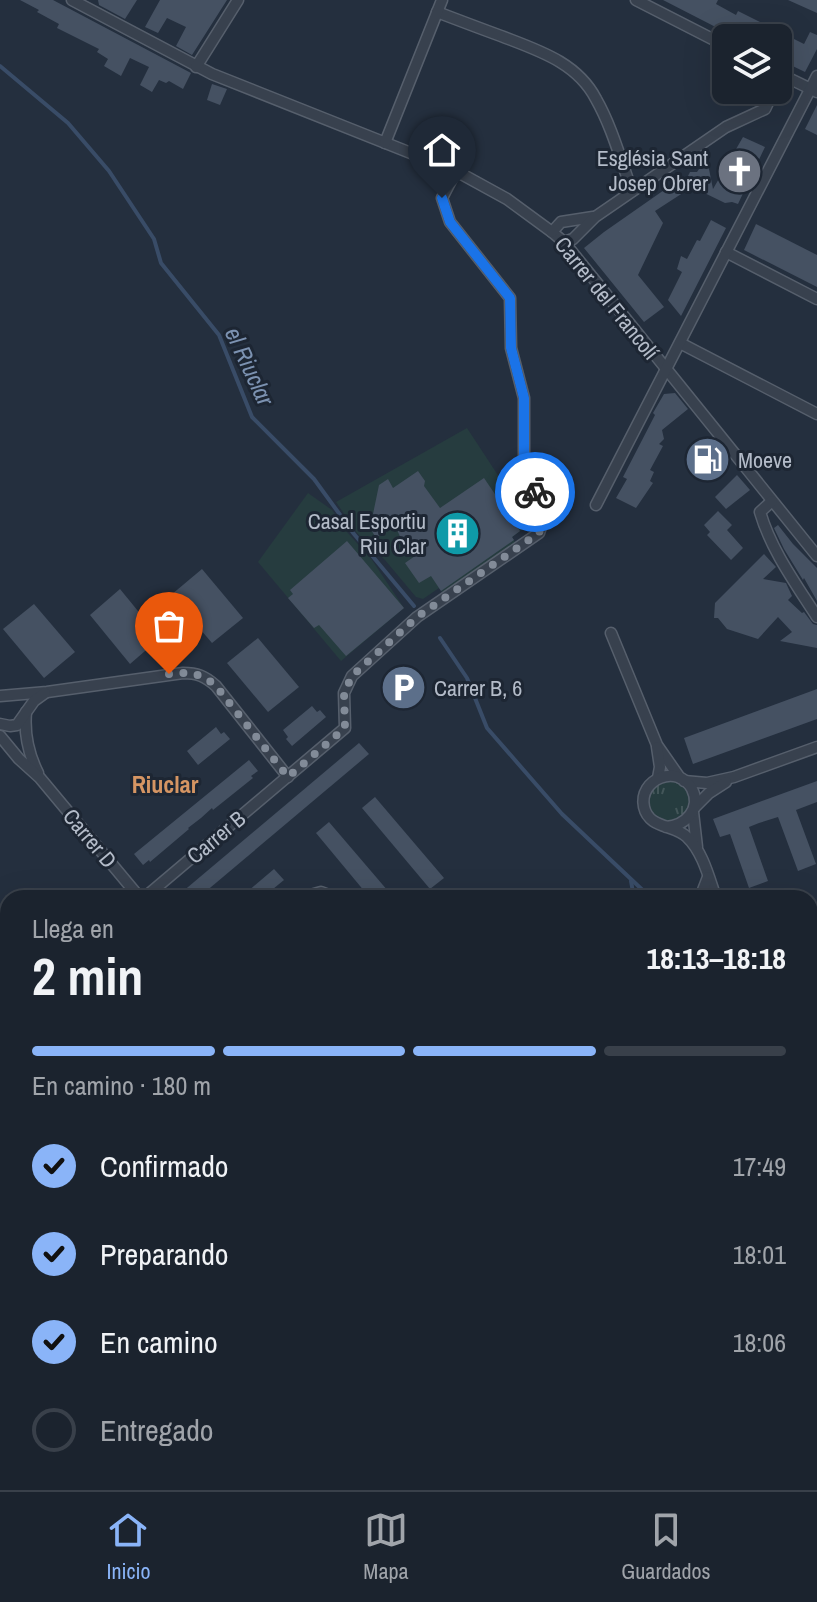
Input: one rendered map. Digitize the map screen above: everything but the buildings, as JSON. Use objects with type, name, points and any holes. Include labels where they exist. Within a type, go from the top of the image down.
[{"type":"street","points":[[196,67],[238,0]]},
{"type":"street","points":[[385,143],[442,0]]},
{"type":"street","points":[[636,0],[657,5],[712,38]]},
{"type":"street","name":"Carrer del Francolí","points":[[79,2],[196,67],[456,171],[507,199],[552,232],[564,242],[817,556]]},
{"type":"street","points":[[437,12],[543,52],[566,65],[582,79],[603,114],[632,191]]},
{"type":"street","points":[[596,505],[726,252],[814,90],[817,76]]},
{"type":"street","points":[[792,81],[814,90]]},
{"type":"street","points":[[564,242],[573,239],[595,217],[726,127],[765,109],[767,104]]},
{"type":"street","name":"Carrer B","points":[[152,890],[345,728],[344,693],[352,676],[417,617],[539,533],[544,518],[524,460],[524,398],[511,348],[510,298],[450,222],[442,198],[456,171]]},
{"type":"street","points":[[552,232],[561,222],[595,217]]},
{"type":"street","points":[[726,252],[817,299]]},
{"type":"street","points":[[680,343],[817,414]]},
{"type":"street","points":[[772,501],[760,512],[765,530],[817,617]]},
{"type":"street","points":[[611,633],[657,745],[691,788],[695,798],[697,849]]},
{"type":"street","points":[[0,696],[195,673],[216,686],[288,777]]},
{"type":"street","points":[[0,724],[17,725],[34,701],[47,692]]},
{"type":"street","points":[[0,696],[14,701],[26,712]]},
{"type":"street","name":"Carrer D","points":[[26,712],[25,734],[40,778]]},
{"type":"street","name":"Carrer D","points":[[0,736],[135,890]]},
{"type":"street","points":[[657,745],[658,778],[646,790],[644,806],[651,820],[682,832],[691,840],[713,890]]},
{"type":"street","points":[[658,778],[673,776],[707,783],[734,777],[817,747]]},
{"type":"street","points":[[666,827],[683,823],[709,793],[734,777]]},
{"type":"street","points":[[703,890],[708,877]]},
{"type":"green space","points":[[467,428],[530,524],[512,537],[516,544],[443,593],[439,588],[423,599],[416,597],[357,533],[336,502]]},
{"type":"green space","points":[[308,493],[332,510],[372,560],[404,608],[341,661],[258,562]]},
{"type":"green space","points":[[669,781],[683,787],[689,801],[683,815],[669,821],[655,815],[649,801],[655,787]]},
{"type":"waterway","name":"el Riuclar","points":[[0,66],[68,123],[109,171],[154,239],[161,263],[219,335],[252,417],[314,479],[354,534],[414,606]]},
{"type":"waterway","points":[[440,638],[467,678],[487,728],[562,814],[643,890]]},
{"type":"waterway","points":[[631,881],[633,890]]},
{"type":"way so far","points":[[169,674],[195,673],[216,686],[288,777],[345,728],[344,693],[352,676],[417,617],[539,533],[544,518],[535,492]]},
{"type":"place","name":"Església Sant Josep Obrer","points":[[739,171]]},
{"type":"place","name":"Moeve","points":[[707,460]]},
{"type":"place","name":"Casal Esportiu Riu Clar","points":[[457,534]]},
{"type":"place","name":"Carrer B, 6","points":[[403,688]]},
{"type":"district","name":"Riuclar","points":[[165,784]]},
{"type":"route","points":[[442,198],[450,222],[510,298],[511,348],[524,398],[524,460],[535,492]]}]
